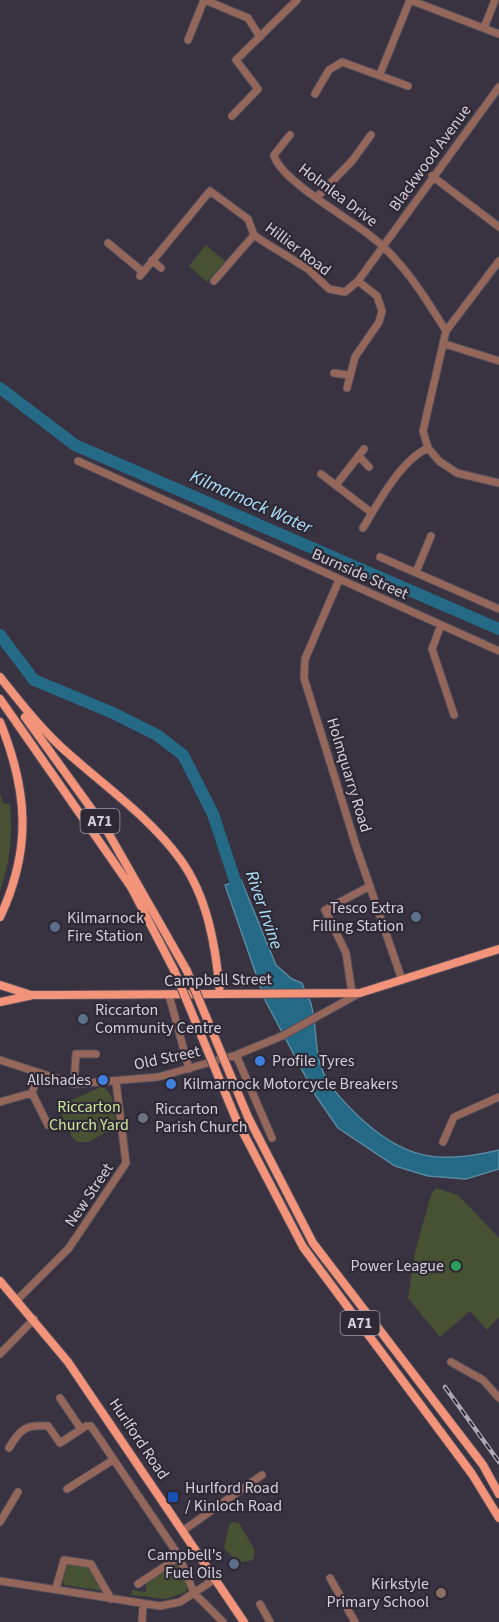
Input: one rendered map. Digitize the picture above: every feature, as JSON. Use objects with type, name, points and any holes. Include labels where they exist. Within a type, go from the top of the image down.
[{"type":"main road","name":"A71","points":[[0,678],[106,830],[187,971],[248,1117],[313,1243],[483,1465],[499,1494]]},
{"type":"main road","points":[[0,678],[39,726],[134,810],[181,860],[196,888],[210,926],[220,994]]},
{"type":"main road","name":"A71","points":[[0,699],[132,887],[174,970],[236,1119],[303,1247],[472,1474],[499,1518]]},
{"type":"main road","points":[[0,722],[15,767],[24,827],[22,856],[11,894],[0,917]]},
{"type":"main road","name":"Campbell Street","points":[[0,1002],[33,995],[356,993],[499,949]]},
{"type":"main road","name":"Campbell Street","points":[[0,985],[33,995]]},
{"type":"main road","name":"Hurlford Road","points":[[0,1281],[70,1365],[184,1530],[244,1622]]},
{"type":"street","points":[[188,40],[205,0],[248,18],[260,37]]},
{"type":"street","points":[[232,116],[258,89],[236,60],[297,0]]},
{"type":"street","points":[[380,74],[410,0],[499,34]]},
{"type":"street","points":[[484,28],[495,0]]},
{"type":"street","points":[[315,94],[334,64],[350,63],[408,86]]},
{"type":"street","name":"Blackwood Avenue","points":[[383,246],[499,87]]},
{"type":"street","name":"Holmlea Drive","points":[[290,135],[277,149],[276,161],[317,197],[383,246],[432,308],[446,331]]},
{"type":"street","points":[[317,197],[352,161],[371,135]]},
{"type":"street","points":[[432,176],[499,227]]},
{"type":"street","name":"Hillier Road","points":[[108,243],[141,274],[210,192],[248,219],[254,235],[308,269],[334,292],[345,292],[358,281]]},
{"type":"street","points":[[214,281],[254,235]]},
{"type":"street","points":[[347,388],[348,375],[355,357],[379,322],[381,311],[377,296],[358,281],[383,246]]},
{"type":"street","points":[[152,260],[161,268]]},
{"type":"street","points":[[498,264],[446,331],[445,344],[423,430],[428,448],[439,461],[457,473],[499,483]]},
{"type":"street","points":[[224,270],[231,276]]},
{"type":"street","points":[[445,344],[499,361]]},
{"type":"street","points":[[334,373],[348,375]]},
{"type":"street","points":[[363,528],[392,483],[419,452],[428,448]]},
{"type":"street","points":[[336,485],[364,449]]},
{"type":"street","points":[[359,456],[369,467]]},
{"type":"street","name":"Burnside Street","points":[[78,461],[499,651]]},
{"type":"street","points":[[321,474],[372,513]]},
{"type":"street","points":[[416,572],[431,536]]},
{"type":"street","points":[[380,557],[499,609]]},
{"type":"street","name":"Holmquarry Road","points":[[339,580],[308,650],[304,678],[402,980]]},
{"type":"street","points":[[441,625],[432,648],[454,715]]},
{"type":"street","points":[[356,993],[346,953],[325,910],[370,886]]},
{"type":"street","name":"Old Street","points":[[0,1060],[74,1084],[158,1077],[236,1055],[282,1035],[356,993]]},
{"type":"street","points":[[331,1007],[333,994]]},
{"type":"street","points":[[169,995],[189,1069]]},
{"type":"street","points":[[74,1084],[76,1054],[96,1054]]},
{"type":"street","points":[[236,1055],[272,1138]]},
{"type":"street","points":[[39,1073],[32,1093],[48,1125]]},
{"type":"street","name":"New Street","points":[[17,1300],[69,1248],[126,1163],[116,1082]]},
{"type":"street","points":[[0,1102],[32,1093]]},
{"type":"street","points":[[442,1142],[454,1117],[499,1097]]},
{"type":"street","points":[[0,1354],[34,1319]]},
{"type":"street","points":[[451,1362],[483,1380],[499,1398]]},
{"type":"street","points":[[9,1448],[19,1431],[30,1425],[48,1426],[60,1443],[81,1429],[60,1398]]},
{"type":"street","name":"Hurlford Road","points":[[81,1429],[91,1426],[179,1557],[194,1593],[223,1622]]},
{"type":"street","points":[[67,1489],[113,1460]]},
{"type":"street","points":[[184,1530],[262,1475]]},
{"type":"street","points":[[0,1522],[18,1492]]},
{"type":"street","points":[[138,1584],[179,1557]]},
{"type":"street","points":[[56,1588],[64,1560],[74,1560],[90,1564],[111,1599]]},
{"type":"street","points":[[330,1578],[355,1622]]},
{"type":"street","points":[[0,1581],[160,1606],[180,1602],[215,1580]]},
{"type":"street","points":[[142,1622],[143,1604]]},
{"type":"street","points":[[260,1604],[270,1622]]},
{"type":"green space","points":[[206,245],[225,261],[207,282],[189,266]]},
{"type":"green space","points":[[0,794],[3,803],[10,804],[11,826],[10,848],[0,891]]},
{"type":"green space","name":"Riccarton Church Yard","points":[[101,1087],[106,1089],[112,1098],[116,1127],[88,1142],[77,1142],[72,1137],[58,1106]]},
{"type":"green space","name":"Power League","points":[[436,1188],[458,1195],[499,1238],[499,1317],[487,1330],[470,1311],[440,1337],[408,1298],[415,1252],[431,1195]]},
{"type":"green space","points":[[233,1522],[239,1523],[255,1550],[253,1560],[238,1563],[224,1548],[229,1525]]},
{"type":"green space","points":[[75,1563],[89,1568],[104,1591],[64,1585],[62,1579],[65,1567]]},
{"type":"green space","points":[[176,1564],[179,1565],[187,1584],[186,1592],[166,1599],[131,1595],[132,1590],[146,1592],[146,1582]]},
{"type":"water","points":[[241,880],[276,965],[292,979],[302,983],[313,1012],[321,1067],[341,1099],[374,1130],[406,1149],[422,1155],[439,1157],[477,1155],[499,1150],[499,1169],[466,1179],[428,1176],[395,1166],[338,1128],[316,1096],[265,1000],[225,885]]},
{"type":"waterway","name":"Kilmarnock Water","points":[[0,388],[75,445],[499,629]]},
{"type":"waterway","name":"River Irvine","points":[[0,635],[34,680],[113,713],[157,735],[183,755],[213,814],[240,896]]},
{"type":"railway","points":[[445,1387],[499,1462]]},
{"type":"place","name":"Tesco Extra Filling Station","points":[[416,917]]},
{"type":"place","name":"Kilmarnock Fire Station","points":[[55,927]]},
{"type":"place","name":"Riccarton Community Centre","points":[[83,1019]]},
{"type":"place","name":"Profile Tyres","points":[[260,1061]]},
{"type":"place","name":"Allshades","points":[[103,1080]]},
{"type":"place","name":"Kilmarnock Motorcycle Breakers","points":[[171,1084]]},
{"type":"place","name":"Riccarton Parish Church","points":[[143,1118]]},
{"type":"place","name":"Power League","points":[[456,1266]]},
{"type":"place","name":"Hurlford Road / Kinloch Road","points":[[173,1497]]},
{"type":"place","name":"Campbell's Fuel Oils","points":[[234,1564]]},
{"type":"place","name":"Kirkstyle Primary School","points":[[441,1593]]}]
